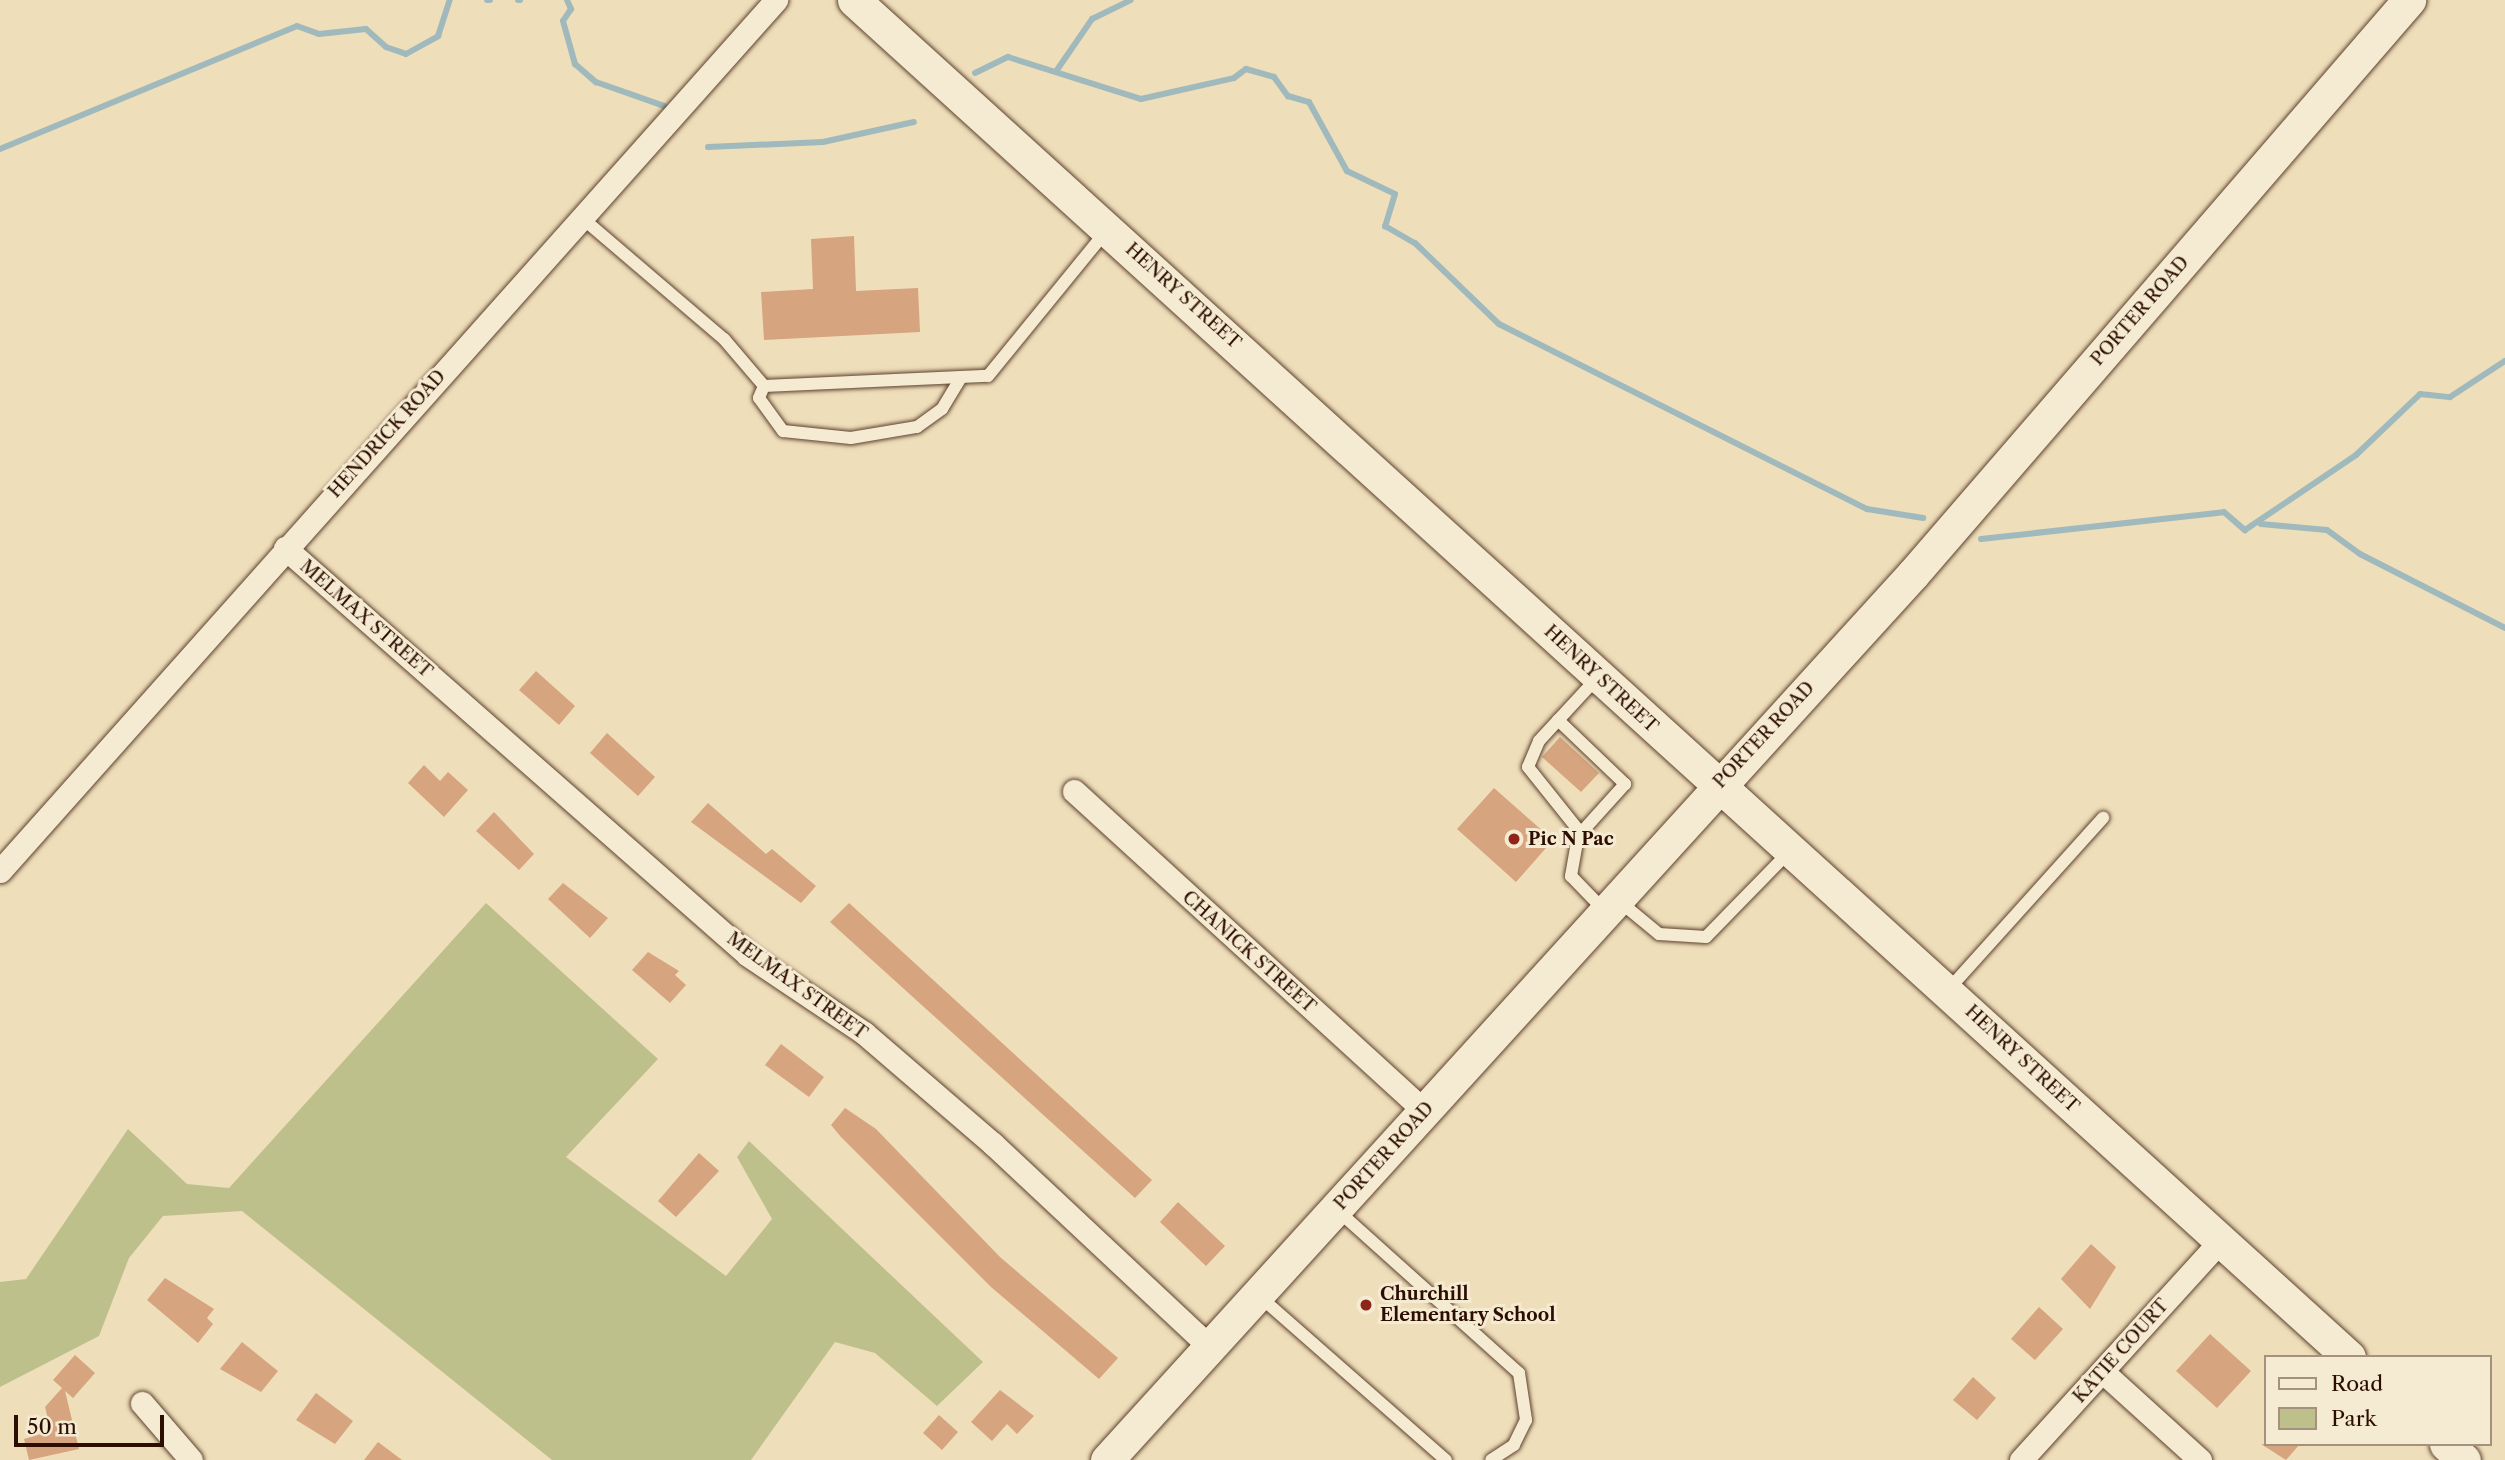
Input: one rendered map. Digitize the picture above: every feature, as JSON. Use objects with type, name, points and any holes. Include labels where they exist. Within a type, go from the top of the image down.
[{"type":"street","name":"HENDRICK ROAD","points":[[0,871],[776,0]]},
{"type":"street","name":"HENRY STREET","points":[[854,0],[2347,1355]]},
{"type":"street","name":"PORTER ROAD","points":[[1107,1460],[1913,575],[2409,0]]},
{"type":"street","name":"MELMAX STREET","points":[[285,548],[748,955],[864,1033],[993,1144],[1210,1348]]},
{"type":"street","name":"CHANICK STREET","points":[[1074,791],[1425,1112]]},
{"type":"street","name":"KATIE COURT","points":[[2021,1460],[2220,1241]]},
{"type":"street","points":[[2103,1372],[2200,1460]]},
{"type":"street","points":[[142,1403],[191,1460]]},
{"type":"street","points":[[2448,1446],[2464,1460]]},
{"type":"lane","points":[[581,217],[724,339],[764,386]]},
{"type":"lane","points":[[764,386],[988,376],[1108,229]]},
{"type":"lane","points":[[764,386],[759,398],[783,431],[850,438],[917,427],[942,409],[961,377]]},
{"type":"lane","points":[[1580,834],[1528,767],[1558,720],[1599,676]]},
{"type":"lane","points":[[1558,720],[1625,784],[1580,834],[1571,876],[1610,905],[1659,934],[1706,937],[1791,850]]},
{"type":"lane","points":[[1947,990],[2104,818]]},
{"type":"lane","points":[[1336,1209],[1519,1373],[1526,1420],[1514,1445],[1491,1460]]},
{"type":"lane","points":[[1258,1294],[1446,1460]]},
{"type":"green space","points":[[486,903],[658,1059],[566,1157],[726,1276],[772,1219],[737,1157],[749,1141],[983,1362],[937,1406],[875,1353],[835,1342],[751,1460],[552,1460],[242,1211],[163,1216],[129,1258],[99,1336],[0,1387],[0,1282],[26,1279],[128,1129],[187,1184],[229,1188]]},
{"type":"building","points":[[854,236],[856,291],[918,288],[920,332],[764,340],[761,292],[813,289],[811,239]]},
{"type":"building","points":[[536,671],[575,706],[559,725],[519,690]]},
{"type":"building","points":[[607,733],[655,777],[638,796],[590,753]]},
{"type":"building","points":[[1560,737],[1599,773],[1581,792],[1542,757]]},
{"type":"building","points":[[424,765],[440,781],[448,772],[468,790],[444,817],[408,783]]},
{"type":"building","points":[[1494,788],[1553,840],[1516,882],[1457,829]]},
{"type":"building","points":[[708,803],[766,854],[772,849],[816,886],[801,903],[691,822]]},
{"type":"building","points":[[494,812],[534,854],[519,870],[476,831]]},
{"type":"building","points":[[563,883],[608,918],[590,938],[548,899]]},
{"type":"building","points":[[849,903],[1152,1180],[1135,1198],[830,922]]},
{"type":"building","points":[[648,952],[679,971],[675,975],[686,985],[670,1003],[632,970]]},
{"type":"building","points":[[781,1044],[824,1077],[809,1097],[765,1065]]},
{"type":"building","points":[[845,1108],[876,1129],[1000,1257],[1118,1358],[1099,1379],[991,1287],[841,1137],[831,1125]]},
{"type":"building","points":[[699,1153],[719,1171],[676,1217],[658,1201]]},
{"type":"building","points":[[1178,1202],[1225,1246],[1206,1266],[1160,1222]]},
{"type":"building","points":[[2091,1244],[2116,1267],[2090,1309],[2061,1279]]},
{"type":"building","points":[[165,1278],[214,1309],[207,1318],[213,1324],[198,1343],[147,1300]]},
{"type":"building","points":[[2039,1307],[2063,1329],[2035,1360],[2011,1339]]},
{"type":"building","points":[[2210,1334],[2251,1371],[2217,1408],[2176,1371]]},
{"type":"building","points":[[242,1342],[278,1371],[261,1392],[220,1369]]},
{"type":"building","points":[[75,1355],[95,1373],[73,1398],[65,1391],[79,1449],[29,1460],[24,1439],[51,1431],[45,1407],[62,1388],[53,1380]]},
{"type":"building","points":[[1973,1377],[1996,1398],[1977,1420],[1953,1400]]},
{"type":"building","points":[[1000,1390],[1034,1416],[1017,1434],[1007,1424],[992,1441],[971,1422]]},
{"type":"building","points":[[316,1393],[353,1421],[335,1444],[296,1420]]},
{"type":"building","points":[[939,1415],[958,1432],[942,1450],[923,1433]]},
{"type":"building","points":[[378,1442],[402,1460],[364,1460]]},
{"type":"building","points":[[2264,1446],[2298,1446],[2286,1460]]},
{"type":"waterway","points":[[0,149],[297,26],[319,34],[366,29],[386,47],[406,54],[438,36],[450,0]]},
{"type":"waterway","points":[[567,0],[571,9],[563,21],[575,64],[596,82],[664,106]]},
{"type":"waterway","points":[[1057,70],[1092,19],[1131,0]]},
{"type":"waterway","points":[[975,73],[1008,57],[1141,99],[1234,78],[1246,69],[1274,77],[1288,96],[1309,102],[1347,171],[1395,194],[1385,226],[1415,243],[1499,324],[1867,509],[1923,518]]},
{"type":"waterway","points":[[708,147],[823,142],[914,122]]},
{"type":"waterway","points":[[1981,539],[2224,512],[2245,530],[2356,455],[2420,394],[2450,397],[2505,361]]},
{"type":"waterway","points":[[2261,524],[2327,530],[2360,554],[2505,628]]},
{"type":"place","name":"Pic N Pac","points":[[1514,839]]},
{"type":"place","name":"Churchill Elementary School","points":[[1366,1305]]}]
